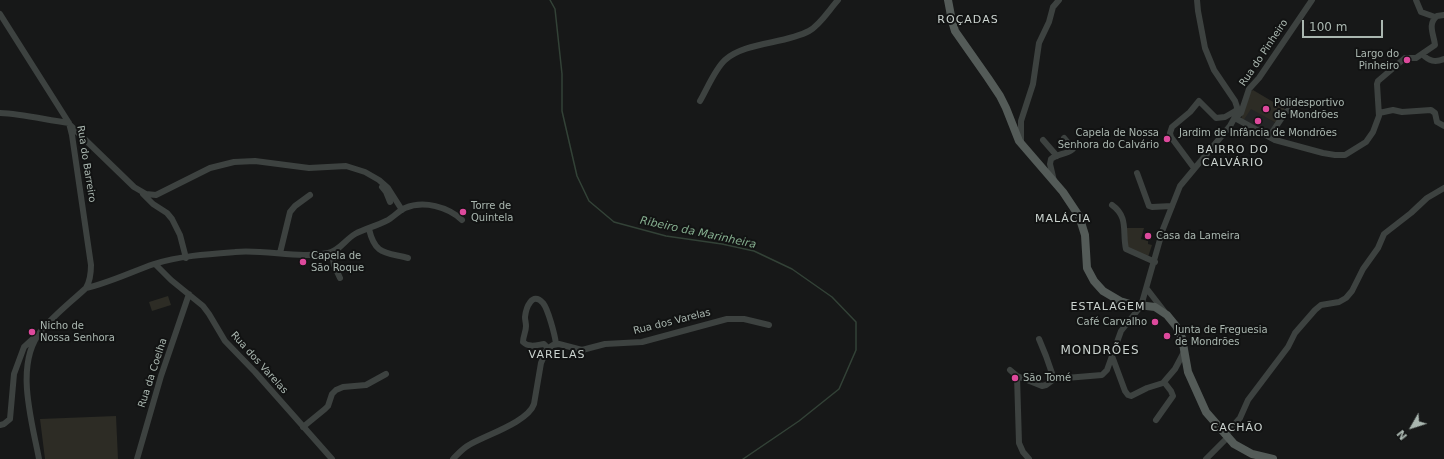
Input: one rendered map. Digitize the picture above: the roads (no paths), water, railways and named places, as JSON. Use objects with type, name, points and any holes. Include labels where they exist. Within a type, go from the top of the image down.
[{"type":"main road","points":[[948,0],[955,31],[1000,96],[1021,143],[1070,201],[1080,219],[1085,235],[1087,268],[1094,281],[1101,290],[1115,299],[1157,308],[1171,320],[1181,335],[1188,372],[1203,407],[1234,444],[1250,454],[1273,459]]},
{"type":"street","points":[[700,101],[719,67],[727,58],[746,49],[809,31],[818,24],[838,0]]},
{"type":"street","points":[[1021,143],[1021,121],[1033,86],[1039,43],[1049,22],[1052,7],[1059,0]]},
{"type":"street","points":[[1198,0],[1202,37],[1216,74],[1233,98],[1237,110],[1235,118],[1269,137],[1333,155],[1345,155],[1368,140],[1377,124],[1379,113],[1378,81],[1405,58],[1415,58],[1435,45],[1431,29],[1435,17]]},
{"type":"street","name":"Rua do Pinheiro","points":[[1142,305],[1163,229],[1181,184],[1235,118],[1240,114],[1249,89],[1312,0]]},
{"type":"street","points":[[1416,0],[1421,12],[1435,17],[1444,15]]},
{"type":"street","name":"Rua do Barreiro","points":[[0,14],[69,123],[91,265],[90,277],[86,288]]},
{"type":"street","points":[[1422,54],[1432,61],[1438,62],[1444,59]]},
{"type":"street","points":[[1194,168],[1171,136],[1171,128],[1188,114],[1199,101],[1216,118],[1225,117],[1237,110]]},
{"type":"street","points":[[1269,137],[1285,113],[1290,109]]},
{"type":"street","points":[[1379,113],[1393,110],[1402,112],[1431,110],[1434,112],[1437,122],[1444,126]]},
{"type":"street","points":[[0,113],[19,114],[37,119],[69,123],[129,183],[172,219],[180,235],[186,258]]},
{"type":"street","points":[[1050,161],[1052,157],[1068,154],[1073,150],[1072,146],[1064,138]]},
{"type":"street","points":[[1043,140],[1057,156]]},
{"type":"street","points":[[1048,146],[1054,182]]},
{"type":"street","points":[[142,193],[149,195],[159,194],[204,170],[221,164],[234,162],[255,161],[309,168],[346,166],[362,170],[375,176],[384,184],[402,210]]},
{"type":"street","points":[[362,170],[369,174],[384,188],[390,202]]},
{"type":"street","points":[[1137,173],[1149,206],[1172,206]]},
{"type":"street","points":[[1206,459],[1240,418],[1248,400],[1258,389],[1288,347],[1295,333],[1315,310],[1321,305],[1337,303],[1344,299],[1350,293],[1363,269],[1378,248],[1383,236],[1427,198],[1444,188]]},
{"type":"street","points":[[280,253],[290,212],[295,206],[310,195]]},
{"type":"street","points":[[0,425],[7,422],[11,416],[13,379],[22,352],[27,343],[39,334],[86,288],[155,264],[186,258],[237,251],[321,254],[332,252],[353,235],[389,220],[405,208],[422,205],[436,206],[452,213],[462,220]]},
{"type":"street","points":[[1112,205],[1118,209],[1122,216],[1126,249],[1155,262]]},
{"type":"street","points":[[369,229],[372,241],[376,247],[385,252],[408,258]]},
{"type":"street","points":[[332,252],[334,265],[340,278]]},
{"type":"street","name":"Rua dos Varelas","points":[[155,264],[171,280],[207,310],[225,342],[255,372],[332,459]]},
{"type":"street","points":[[1147,289],[1171,320]]},
{"type":"street","name":"Rua da Coelha","points":[[137,459],[161,376],[188,294]]},
{"type":"street","points":[[453,459],[468,445],[521,419],[531,411],[534,404],[541,363],[548,348],[556,344],[548,312],[541,301],[536,298],[529,303],[526,312],[526,328],[522,342],[531,345],[544,344],[548,348]]},
{"type":"street","points":[[1010,370],[1017,376],[1042,386],[1054,379],[1102,375],[1106,372],[1121,331],[1142,305]]},
{"type":"street","name":"Rua dos Varelas","points":[[556,344],[582,350],[609,343],[642,342],[732,319],[744,319],[769,325]]},
{"type":"street","points":[[39,334],[28,357],[26,378],[39,459]]},
{"type":"street","points":[[1038,339],[1047,358],[1054,379]]},
{"type":"street","points":[[1112,356],[1125,391],[1130,396],[1134,396],[1147,388],[1164,382],[1175,369],[1185,350]]},
{"type":"street","points":[[303,427],[325,410],[332,394],[336,390],[343,387],[366,385],[386,374]]},
{"type":"street","points":[[1017,376],[1019,440],[1022,450],[1029,459]]},
{"type":"street","points":[[1156,420],[1173,397],[1172,391],[1164,382]]},
{"type":"waterway","name":"Ribeiro da Marinheira","points":[[550,0],[555,9],[562,74],[562,111],[577,176],[589,201],[614,222],[666,236],[722,244],[754,251],[792,269],[832,297],[856,322],[856,350],[839,389],[799,421],[743,459]]},
{"type":"place","name":"Largo do Pinheiro","points":[[1407,60]]},
{"type":"place","name":"Polidesportivo de Mondrões","points":[[1266,109]]},
{"type":"place","name":"Jardim de Infância de Mondrões","points":[[1258,121]]},
{"type":"place","name":"Capela de Nossa Senhora do Calvário","points":[[1167,139]]},
{"type":"place","name":"Torre de Quintela","points":[[463,212]]},
{"type":"place","name":"Casa da Lameira","points":[[1148,236]]},
{"type":"place","name":"Capela de São Roque","points":[[303,262]]},
{"type":"place","name":"Café Carvalho","points":[[1155,322]]},
{"type":"place","name":"Nicho de Nossa Senhora","points":[[32,332]]},
{"type":"place","name":"Junta de Freguesia de Mondrões","points":[[1167,336]]},
{"type":"place","name":"São Tomé","points":[[1015,378]]},
{"type":"district","name":"ROÇADAS","points":[[968,20]]},
{"type":"district","name":"BAIRRO DO CALVÁRIO","points":[[1233,156]]},
{"type":"district","name":"MALÁCIA","points":[[1063,219]]},
{"type":"district","name":"ESTALAGEM","points":[[1108,307]]},
{"type":"district","name":"MONDRÕES","points":[[1100,351]]},
{"type":"district","name":"VARELAS","points":[[557,355]]},
{"type":"district","name":"CACHÃO","points":[[1237,428]]}]
